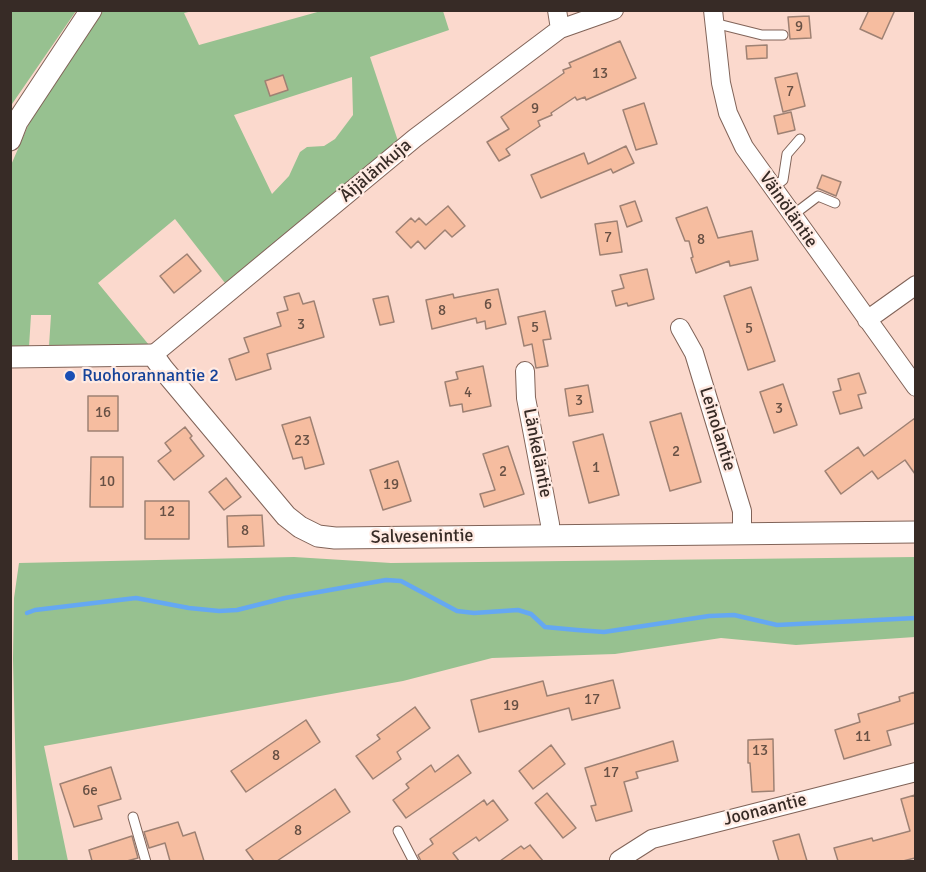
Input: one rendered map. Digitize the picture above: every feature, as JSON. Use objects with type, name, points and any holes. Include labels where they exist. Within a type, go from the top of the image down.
[{"type":"street","points":[[13,127],[91,10]]},
{"type":"street","points":[[556,10],[560,29]]},
{"type":"street","name":"Äijälänkuja","points":[[153,355],[415,138],[560,29],[614,10]]},
{"type":"street","name":"Väinöläntie","points":[[713,17],[721,83],[728,113],[744,147],[915,387]]},
{"type":"street","points":[[867,320],[915,285]]},
{"type":"street","name":"Leinolantie","points":[[680,328],[694,353],[742,511],[742,534]]},
{"type":"street","points":[[10,357],[153,355]]},
{"type":"street","name":"Salvesenintie","points":[[153,355],[286,516],[300,527],[318,536],[335,538],[915,532]]},
{"type":"street","name":"Länkeläntie","points":[[525,370],[526,398],[550,524],[550,536]]},
{"type":"street","name":"Joonaantie","points":[[619,860],[652,839],[915,771]]},
{"type":"lane","points":[[713,17],[762,35],[783,35]]},
{"type":"lane","points":[[773,188],[783,180],[787,154],[800,139]]},
{"type":"lane","points":[[793,215],[818,196],[835,203]]},
{"type":"lane","points":[[133,817],[146,861]]},
{"type":"lane","points":[[398,831],[414,861]]},
{"type":"green space","points":[[10,11],[76,11],[12,104],[10,104]]},
{"type":"green space","points":[[103,11],[193,11],[184,13],[199,45],[321,11],[443,11],[449,30],[370,57],[398,141],[225,283],[175,219],[98,283],[149,345],[49,346],[51,315],[31,315],[29,347],[11,347],[11,165],[31,119]],"holes":[[[352,77],[353,115],[335,139],[324,146],[307,147],[300,152],[289,176],[272,194],[234,115]]]},
{"type":"green space","points":[[294,557],[391,563],[915,557],[915,637],[796,645],[721,638],[615,654],[492,658],[403,681],[44,746],[68,861],[18,861],[13,659],[14,598],[19,563]]},
{"type":"building","points":[[869,10],[895,10],[882,39],[860,29]]},
{"type":"building","points":[[809,16],[811,38],[790,39],[788,17]]},
{"type":"building","points":[[620,41],[636,78],[586,100],[585,97],[577,100],[575,97],[551,113],[552,115],[538,121],[540,126],[506,149],[510,155],[499,161],[487,142],[509,129],[501,117],[564,73],[563,70],[571,67],[569,63]]},
{"type":"building","points":[[767,45],[767,58],[747,59],[746,46]]},
{"type":"building","points":[[797,73],[805,106],[783,112],[775,78]]},
{"type":"building","points":[[283,75],[288,90],[270,96],[265,81]]},
{"type":"building","points":[[644,103],[657,144],[636,150],[623,110]]},
{"type":"building","points":[[791,112],[795,130],[778,134],[774,116]]},
{"type":"building","points":[[626,146],[634,163],[613,173],[611,169],[541,198],[531,175],[584,153],[588,164]]},
{"type":"building","points":[[822,175],[841,182],[836,196],[817,188]]},
{"type":"building","points":[[635,201],[642,221],[627,227],[620,206]]},
{"type":"building","points":[[448,206],[465,226],[452,237],[445,230],[425,249],[418,241],[411,248],[396,232],[411,218],[415,222],[419,218],[426,225]]},
{"type":"building","points":[[707,207],[718,238],[752,231],[758,260],[730,266],[729,261],[696,273],[689,241],[685,241],[676,218]]},
{"type":"building","points":[[617,221],[622,252],[600,255],[595,224]]},
{"type":"building","points":[[187,254],[201,271],[174,293],[160,276]]},
{"type":"building","points":[[647,269],[654,299],[628,306],[627,303],[616,306],[612,291],[624,288],[620,275]]},
{"type":"building","points":[[751,287],[775,361],[748,370],[724,296]]},
{"type":"building","points":[[498,289],[506,324],[486,329],[485,321],[477,323],[476,318],[432,329],[426,300],[453,294],[454,298]]},
{"type":"building","points":[[299,293],[303,304],[314,301],[324,337],[267,354],[271,369],[236,380],[229,359],[249,352],[244,338],[281,326],[277,313],[288,310],[284,297]]},
{"type":"building","points":[[388,296],[394,322],[380,325],[373,299]]},
{"type":"building","points":[[545,311],[551,339],[543,340],[548,366],[536,368],[532,344],[524,346],[518,317]]},
{"type":"building","points":[[483,366],[491,406],[463,412],[462,404],[450,406],[445,382],[458,379],[456,372]]},
{"type":"building","points":[[859,373],[866,393],[858,395],[862,408],[840,414],[833,392],[841,390],[838,379]]},
{"type":"building","points":[[783,384],[797,425],[774,433],[760,392]]},
{"type":"building","points":[[588,385],[593,412],[569,416],[565,389]]},
{"type":"building","points":[[88,396],[118,396],[118,431],[88,431]]},
{"type":"building","points":[[681,413],[701,482],[670,491],[650,422]]},
{"type":"building","points":[[310,417],[324,464],[305,469],[302,457],[293,459],[282,425]]},
{"type":"building","points":[[915,418],[915,474],[905,460],[878,479],[872,471],[841,494],[825,471],[858,447],[864,456]]},
{"type":"building","points":[[185,427],[192,436],[190,438],[204,456],[174,480],[158,461],[171,451],[165,443]]},
{"type":"building","points":[[603,434],[619,495],[589,503],[573,442]]},
{"type":"building","points":[[508,446],[524,494],[484,507],[480,494],[495,490],[483,454]]},
{"type":"building","points":[[91,457],[123,457],[123,507],[90,507]]},
{"type":"building","points":[[398,461],[411,501],[383,510],[370,470]]},
{"type":"building","points":[[226,478],[241,497],[224,510],[209,492]]},
{"type":"building","points":[[145,501],[189,501],[189,539],[145,539]]},
{"type":"building","points":[[262,515],[264,546],[228,547],[227,516]]},
{"type":"building","points":[[613,680],[620,708],[572,720],[569,708],[479,732],[471,700],[543,681],[547,696]]},
{"type":"building","points":[[915,692],[915,723],[887,731],[891,745],[844,759],[835,730],[860,722],[858,714],[900,701],[899,697]]},
{"type":"building","points":[[415,707],[430,728],[397,752],[401,759],[373,779],[356,756],[380,739],[377,735]]},
{"type":"building","points":[[306,720],[320,742],[246,792],[231,771]]},
{"type":"building","points":[[773,739],[774,791],[752,792],[748,740]]},
{"type":"building","points":[[673,741],[678,761],[636,772],[638,778],[624,782],[632,811],[596,821],[591,806],[596,805],[585,768]]},
{"type":"building","points":[[551,745],[565,764],[533,789],[519,771]]},
{"type":"building","points":[[458,755],[471,773],[406,818],[393,800],[409,788],[406,784],[431,765],[435,772]]},
{"type":"building","points":[[111,767],[121,799],[98,806],[102,819],[74,827],[60,784]]},
{"type":"building","points":[[335,789],[350,812],[277,861],[254,861],[246,850]]},
{"type":"building","points":[[547,793],[576,828],[563,838],[535,803]]},
{"type":"building","points":[[915,795],[915,858],[903,861],[838,861],[834,848],[910,831],[901,799]]},
{"type":"building","points":[[484,800],[487,805],[493,800],[508,820],[479,841],[476,837],[453,853],[459,861],[421,861],[418,855],[433,844],[430,839]]},
{"type":"building","points":[[178,822],[183,836],[195,832],[204,861],[170,861],[165,843],[149,848],[144,832]]},
{"type":"building","points":[[799,834],[807,861],[779,861],[773,841]]},
{"type":"building","points":[[132,836],[138,858],[127,861],[92,861],[89,850]]},
{"type":"building","points":[[530,845],[543,861],[500,861],[521,846],[524,849]]},
{"type":"waterway","points":[[27,613],[35,610],[136,598],[189,608],[237,610],[285,598],[386,580],[401,581],[457,611],[474,613],[518,610],[531,614],[545,627],[604,632],[709,616],[734,615],[777,625],[916,618]]},
{"type":"place","name":"Ruohorannantie 2","points":[[70,376]]}]
